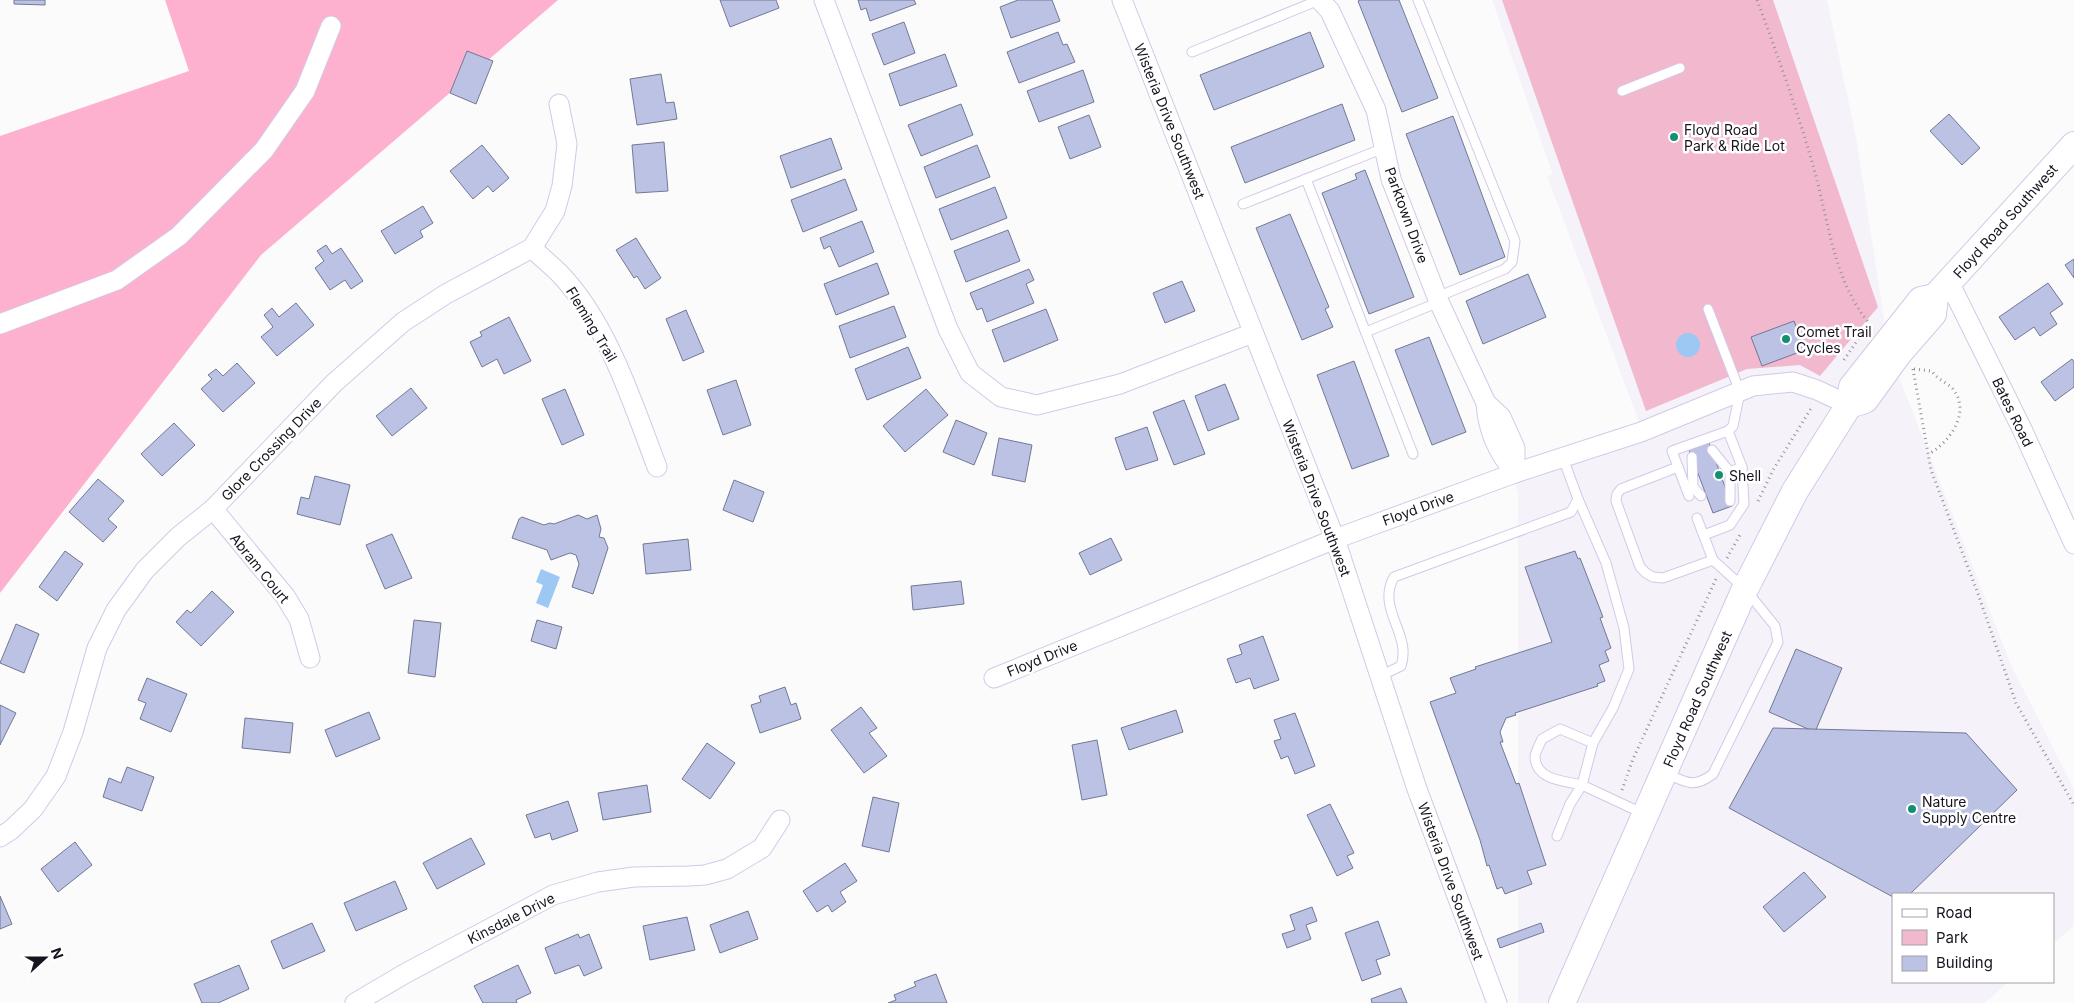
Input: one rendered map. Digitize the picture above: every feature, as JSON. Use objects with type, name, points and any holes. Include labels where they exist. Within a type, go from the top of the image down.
[{"type":"main road","name":"Floyd Road Southwest","points":[[1562,1003],[1745,589],[1795,491],[1849,404],[1852,387],[1900,355],[1922,300],[1942,289],[2074,145]]},
{"type":"street","points":[[824,0],[948,328],[970,373],[1001,397],[1037,404],[1120,384],[1253,333]]},
{"type":"street","name":"Wisteria Drive Southwest","points":[[1122,0],[1335,538],[1417,788],[1496,1003]]},
{"type":"street","name":"Parktown Drive","points":[[1319,0],[1330,11],[1376,110],[1392,178],[1438,300],[1486,402],[1487,424],[1500,455],[1515,473]]},
{"type":"street","points":[[0,324],[117,280],[179,236],[264,150],[305,91],[331,26]]},
{"type":"street","points":[[532,248],[555,210],[562,186],[567,144],[559,104]]},
{"type":"street","name":"Fleming Trail","points":[[532,248],[561,275],[587,310],[614,358],[657,467]]},
{"type":"street","name":"Glore Crossing Drive","points":[[0,837],[11,830],[33,809],[56,776],[73,732],[96,648],[116,610],[145,570],[178,536],[213,509],[334,383],[403,322],[446,294],[532,248]]},
{"type":"street","name":"Bates Road","points":[[1942,289],[2022,429],[2074,544]]},
{"type":"street","name":"Floyd Drive","points":[[994,678],[1335,538],[1515,473],[1641,432],[1753,386],[1792,382],[1817,390],[1849,404]]},
{"type":"street","name":"Abram Court","points":[[213,509],[285,596],[299,619],[310,658]]},
{"type":"street","name":"Kinsdale Drive","points":[[355,1003],[406,973],[553,895],[598,882],[625,878],[698,876],[727,869],[762,848],[780,820]]},
{"type":"lane","points":[[1192,52],[1319,0]]},
{"type":"lane","points":[[1366,332],[1504,269],[1512,262],[1514,241],[1418,0]]},
{"type":"lane","points":[[1622,91],[1680,68]]},
{"type":"lane","points":[[1243,204],[1384,148]]},
{"type":"lane","points":[[1306,179],[1413,454]]},
{"type":"lane","points":[[1704,495],[1689,490],[1672,451],[1728,431],[1733,426],[1740,392],[1708,310]]},
{"type":"lane","points":[[1704,535],[1730,525],[1744,504],[1742,467],[1728,431]]},
{"type":"lane","points":[[1712,450],[1730,472],[1730,501]]},
{"type":"lane","points":[[1557,836],[1570,804],[1582,785],[1593,743],[1613,708],[1629,669],[1624,628],[1606,563],[1578,499],[1563,458]]},
{"type":"lane","points":[[1689,490],[1692,458]]},
{"type":"lane","points":[[1678,467],[1621,489],[1616,494],[1616,501],[1640,567],[1653,577],[1663,578],[1712,560]]},
{"type":"lane","points":[[1718,469],[1730,472],[1742,467]]},
{"type":"lane","points":[[1725,486],[1730,472]]},
{"type":"lane","points":[[1689,490],[1700,476]]},
{"type":"lane","points":[[1380,676],[1401,666],[1404,656],[1389,605],[1388,588],[1394,577],[1559,518],[1571,512],[1578,499]]},
{"type":"lane","points":[[1664,773],[1690,784],[1698,784],[1713,774],[1777,647],[1778,634],[1775,626],[1745,589],[1712,560],[1697,518]]},
{"type":"lane","points":[[1593,743],[1560,729],[1542,739],[1535,757],[1540,770],[1553,779],[1563,783],[1582,785],[1646,815]]},
{"type":"path","points":[[1757,0],[1798,114],[1815,171],[1841,278],[1858,310],[1900,355],[1932,371],[1937,379],[1955,391],[1961,407],[1957,425],[1936,450],[1928,454]]},
{"type":"path","points":[[1900,355],[1931,470],[1977,591],[2016,703],[2074,806]]},
{"type":"shaded area","points":[[165,0],[558,0],[261,255],[0,593],[0,136],[189,71]]},
{"type":"shaded area","points":[[1492,0],[1827,0],[1856,137],[1889,351],[2011,665],[2074,789],[2074,926],[2054,943],[2054,893],[1892,893],[1892,983],[2008,983],[1984,1003],[1518,1003],[1518,493],[1511,470],[1639,422],[1547,176],[1553,175]]},
{"type":"green space","points":[[1502,0],[1773,0],[1878,307],[1820,376],[1800,365],[1747,369],[1646,411]]},
{"type":"water","points":[[1688,333],[1696,337],[1700,345],[1696,353],[1688,357],[1680,353],[1676,345],[1680,337]]},
{"type":"water","points":[[541,569],[560,577],[548,608],[536,603],[543,585],[536,582]]},
{"type":"building","points":[[14,0],[45,0],[45,5],[14,4]]},
{"type":"building","points":[[720,0],[776,0],[779,8],[730,27]]},
{"type":"building","points":[[858,0],[914,0],[916,4],[870,21],[866,8],[861,10]]},
{"type":"building","points":[[1018,0],[1052,0],[1060,21],[1011,38],[1000,7]]},
{"type":"building","points":[[1399,0],[1438,98],[1402,112],[1358,1]]},
{"type":"building","points":[[904,22],[915,53],[884,65],[872,34]]},
{"type":"building","points":[[1058,32],[1063,45],[1067,44],[1075,62],[1019,83],[1007,52]]},
{"type":"building","points":[[1310,32],[1324,67],[1214,110],[1200,75]]},
{"type":"building","points":[[467,51],[493,61],[476,104],[450,93]]},
{"type":"building","points":[[945,54],[957,86],[900,106],[889,74]]},
{"type":"building","points":[[1083,70],[1094,102],[1039,122],[1027,91]]},
{"type":"building","points":[[661,74],[666,103],[674,102],[677,119],[637,125],[630,79]]},
{"type":"building","points":[[961,104],[973,135],[921,156],[908,125]]},
{"type":"building","points":[[1342,104],[1355,140],[1245,183],[1231,147]]},
{"type":"building","points":[[1949,114],[1980,148],[1962,165],[1930,131]]},
{"type":"building","points":[[1089,115],[1101,147],[1070,159],[1058,127]]},
{"type":"building","points":[[1453,116],[1505,257],[1460,275],[1406,134]]},
{"type":"building","points":[[831,138],[842,169],[791,188],[780,156]]},
{"type":"building","points":[[664,142],[668,191],[636,193],[632,145]]},
{"type":"building","points":[[482,145],[509,178],[493,192],[488,186],[473,199],[450,171]]},
{"type":"building","points":[[977,145],[990,177],[936,198],[924,167]]},
{"type":"building","points":[[1365,170],[1414,297],[1369,314],[1322,193],[1357,179],[1355,174]]},
{"type":"building","points":[[845,179],[857,210],[803,232],[791,200]]},
{"type":"building","points":[[995,187],[1007,218],[951,240],[939,209]]},
{"type":"building","points":[[423,206],[433,223],[420,231],[423,237],[395,254],[381,231]]},
{"type":"building","points":[[1290,214],[1329,307],[1325,309],[1333,327],[1302,340],[1256,228]]},
{"type":"building","points":[[862,221],[874,252],[839,267],[830,246],[824,249],[820,238]]},
{"type":"building","points":[[1008,230],[1020,261],[966,282],[954,251]]},
{"type":"building","points":[[636,238],[661,278],[645,289],[637,276],[634,278],[616,250]]},
{"type":"building","points":[[326,245],[332,254],[341,248],[363,281],[351,289],[345,280],[330,290],[315,268],[324,261],[317,251]]},
{"type":"building","points":[[2074,259],[2074,278],[2065,265]]},
{"type":"building","points":[[877,263],[889,294],[836,315],[824,284]]},
{"type":"building","points":[[1029,269],[1034,280],[1026,284],[1034,303],[987,322],[982,308],[977,310],[970,293]]},
{"type":"building","points":[[1528,274],[1546,317],[1483,344],[1466,301]]},
{"type":"building","points":[[1182,281],[1195,311],[1165,323],[1153,293]]},
{"type":"building","points":[[2048,283],[2063,304],[2050,313],[2057,324],[2040,336],[2034,327],[2015,340],[1999,317]]},
{"type":"building","points":[[296,303],[314,325],[277,356],[261,337],[273,327],[264,315],[272,308],[279,317]]},
{"type":"building","points":[[894,306],[906,337],[850,358],[839,326]]},
{"type":"building","points":[[1046,309],[1058,340],[1004,362],[992,330]]},
{"type":"building","points":[[686,310],[704,352],[683,361],[666,319]]},
{"type":"building","points":[[509,317],[531,361],[504,374],[497,359],[482,367],[470,342],[482,336],[480,332]]},
{"type":"building","points":[[1794,321],[1805,350],[1762,366],[1751,337]]},
{"type":"building","points":[[1429,337],[1466,432],[1432,445],[1395,350]]},
{"type":"building","points":[[908,347],[921,378],[867,400],[855,369]]},
{"type":"building","points":[[2072,359],[2074,362],[2074,387],[2055,401],[2041,382]]},
{"type":"building","points":[[1354,361],[1389,456],[1352,469],[1317,375]]},
{"type":"building","points":[[237,363],[255,383],[223,412],[201,389],[212,379],[208,375],[216,369],[223,376]]},
{"type":"building","points":[[736,380],[751,425],[723,435],[707,390]]},
{"type":"building","points":[[1225,384],[1239,419],[1208,431],[1195,396]]},
{"type":"building","points":[[411,388],[427,408],[392,436],[376,416]]},
{"type":"building","points":[[565,389],[584,435],[562,445],[542,399]]},
{"type":"building","points":[[926,389],[948,415],[905,452],[883,426]]},
{"type":"building","points":[[1184,400],[1205,454],[1174,465],[1153,412]]},
{"type":"building","points":[[956,420],[987,433],[974,465],[943,452]]},
{"type":"building","points":[[174,423],[195,445],[162,476],[141,454]]},
{"type":"building","points":[[1147,427],[1158,460],[1126,470],[1115,438]]},
{"type":"building","points":[[999,438],[1032,445],[1025,482],[992,475]]},
{"type":"building","points":[[1709,443],[1732,506],[1713,513],[1689,450]]},
{"type":"building","points":[[315,476],[350,485],[340,525],[297,514],[301,497],[309,499]]},
{"type":"building","points":[[98,479],[124,501],[108,519],[117,527],[103,542],[69,512]]},
{"type":"building","points":[[734,480],[764,492],[753,522],[723,510]]},
{"type":"building","points":[[578,515],[587,519],[597,515],[601,529],[599,537],[604,538],[608,548],[593,594],[572,587],[579,564],[576,555],[570,553],[551,560],[547,550],[512,538],[519,519],[522,517],[544,525],[554,524]]},
{"type":"building","points":[[392,534],[412,578],[385,589],[366,545]]},
{"type":"building","points":[[1111,538],[1122,560],[1090,575],[1079,553]]},
{"type":"building","points":[[688,539],[691,570],[646,574],[643,544]]},
{"type":"building","points":[[65,551],[83,564],[57,601],[39,587]]},
{"type":"building","points":[[1575,551],[1578,559],[1580,558],[1603,617],[1600,618],[1611,648],[1605,651],[1609,661],[1599,665],[1605,681],[1597,684],[1598,686],[1515,713],[1516,715],[1506,718],[1500,732],[1503,742],[1500,742],[1516,784],[1519,783],[1546,865],[1527,871],[1532,884],[1505,894],[1502,887],[1497,889],[1489,865],[1487,866],[1480,840],[1430,702],[1456,693],[1450,678],[1476,669],[1475,667],[1552,642],[1525,567]]},
{"type":"building","points":[[961,581],[964,604],[913,610],[911,586]]},
{"type":"building","points":[[212,591],[234,612],[201,646],[176,622],[187,610],[191,613]]},
{"type":"building","points":[[414,620],[441,623],[435,677],[408,673]]},
{"type":"building","points":[[537,620],[562,627],[556,649],[531,641]]},
{"type":"building","points":[[16,624],[39,634],[24,673],[0,663]]},
{"type":"building","points":[[1263,636],[1279,680],[1254,689],[1250,678],[1236,683],[1227,659],[1242,654],[1239,645]]},
{"type":"building","points":[[1796,649],[1842,668],[1815,732],[1769,712]]},
{"type":"building","points":[[147,678],[187,694],[171,732],[140,719],[146,703],[138,700]]},
{"type":"building","points":[[785,687],[791,705],[796,703],[801,719],[760,733],[751,705],[761,702],[759,696]]},
{"type":"building","points":[[0,705],[16,713],[0,745]]},
{"type":"building","points":[[861,707],[877,728],[869,733],[887,756],[864,773],[831,730]]},
{"type":"building","points":[[1176,710],[1183,732],[1129,750],[1121,728]]},
{"type":"building","points":[[369,712],[380,739],[336,757],[325,730]]},
{"type":"building","points":[[1295,713],[1315,766],[1295,774],[1288,756],[1281,759],[1274,741],[1281,739],[1274,720]]},
{"type":"building","points":[[245,718],[293,723],[290,753],[242,748]]},
{"type":"building","points":[[1773,728],[1966,733],[2017,790],[1911,893],[1892,893],[1892,896],[1729,808]]},
{"type":"building","points":[[1097,740],[1107,795],[1082,800],[1072,745]]},
{"type":"building","points":[[707,743],[735,763],[710,799],[682,779]]},
{"type":"building","points":[[127,767],[154,777],[142,811],[103,797],[109,778],[121,783]]},
{"type":"building","points":[[647,785],[651,812],[603,820],[598,793]]},
{"type":"building","points":[[873,797],[899,803],[889,852],[862,846]]},
{"type":"building","points":[[568,801],[578,831],[552,840],[550,833],[535,838],[526,815]]},
{"type":"building","points":[[1330,804],[1354,853],[1347,856],[1353,868],[1337,876],[1307,815]]},
{"type":"building","points":[[471,838],[485,864],[437,889],[423,863]]},
{"type":"building","points":[[75,842],[92,865],[58,892],[41,869]]},
{"type":"building","points":[[845,863],[857,881],[840,892],[846,902],[832,912],[828,905],[817,912],[803,891]]},
{"type":"building","points":[[1804,872],[1826,897],[1784,932],[1763,907]]},
{"type":"building","points":[[395,881],[407,909],[356,931],[344,903]]},
{"type":"building","points":[[0,896],[12,924],[0,929]]},
{"type":"building","points":[[1312,907],[1317,921],[1306,925],[1311,939],[1287,948],[1282,934],[1295,930],[1290,915]]},
{"type":"building","points":[[748,911],[758,939],[720,953],[710,925]]},
{"type":"building","points":[[687,917],[695,950],[650,960],[643,926]]},
{"type":"building","points":[[1378,921],[1390,955],[1376,960],[1381,974],[1362,981],[1345,933]]},
{"type":"building","points":[[312,923],[325,951],[283,969],[271,941]]},
{"type":"building","points":[[1541,923],[1544,932],[1500,948],[1497,939]]},
{"type":"building","points":[[578,934],[580,938],[589,934],[602,968],[584,976],[579,965],[555,974],[545,948]]},
{"type":"building","points":[[239,965],[249,989],[218,1003],[202,1003],[194,984]]},
{"type":"building","points":[[518,965],[531,993],[516,1000],[517,1003],[483,1003],[474,986]]},
{"type":"building","points":[[936,974],[947,1003],[888,1003],[896,1000],[894,995],[916,986],[914,982]]},
{"type":"building","points":[[1401,988],[1407,1003],[1372,1003],[1371,999]]},
{"type":"place","name":"Floyd Road Park & Ride Lot","points":[[1674,137]]},
{"type":"place","name":"Comet Trail Cycles","points":[[1786,339]]},
{"type":"place","name":"Shell","points":[[1719,475]]},
{"type":"place","name":"Nature Supply Centre","points":[[1912,809]]}]
